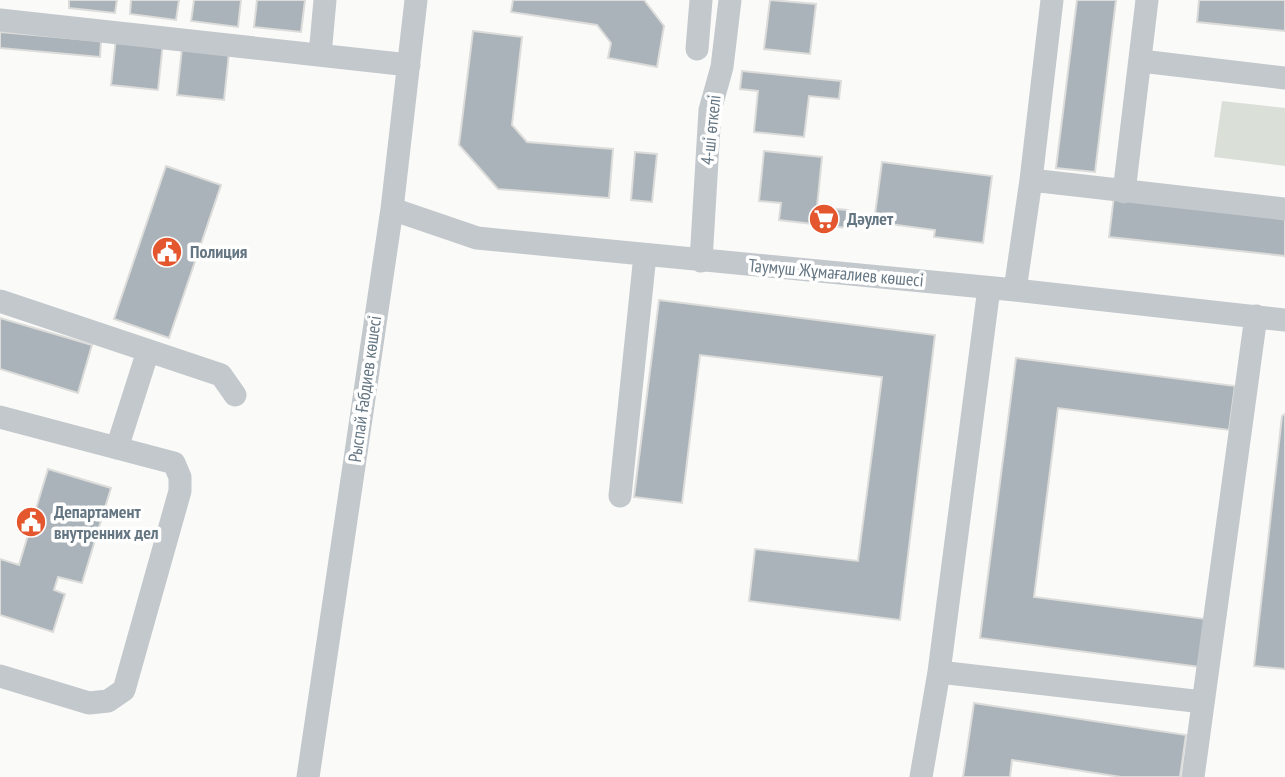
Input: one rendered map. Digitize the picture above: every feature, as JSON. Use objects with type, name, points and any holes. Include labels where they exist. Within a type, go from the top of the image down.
[{"type":"street","points":[[320,55],[325,0]]},
{"type":"street","name":"Рыспай Ғабдиев көшесі","points":[[308,777],[392,209],[416,0]]},
{"type":"street","points":[[697,49],[701,0]]},
{"type":"street","name":"4-ші өткелі","points":[[701,261],[710,110],[722,67],[730,0]]},
{"type":"street","points":[[1015,290],[1052,0]]},
{"type":"street","points":[[1124,192],[1147,0]]},
{"type":"street","points":[[0,20],[409,65]]},
{"type":"street","points":[[1141,61],[1285,78]]},
{"type":"street","points":[[1031,180],[1285,209]]},
{"type":"street","name":"Таумуш Жұмағалиев көшесі","points":[[392,209],[477,238],[1015,290],[1285,320]]},
{"type":"street","points":[[620,496],[645,255]]},
{"type":"street","points":[[921,777],[939,672],[989,288]]},
{"type":"street","points":[[0,301],[221,375],[235,395]]},
{"type":"street","points":[[1193,777],[1256,316]]},
{"type":"street","points":[[117,447],[149,351]]},
{"type":"street","points":[[0,417],[174,463],[180,477],[180,492],[124,690],[108,701],[89,703],[0,676]]},
{"type":"street","points":[[939,672],[1203,702]]},
{"type":"shaded area","points":[[1222,101],[1285,108],[1285,166],[1214,157]]},
{"type":"building","points":[[69,0],[117,0],[115,13],[69,8]]},
{"type":"building","points":[[131,0],[179,0],[176,20],[130,14]]},
{"type":"building","points":[[194,0],[241,0],[238,27],[191,21]]},
{"type":"building","points":[[257,0],[305,0],[301,32],[254,27]]},
{"type":"building","points":[[513,0],[644,0],[664,26],[657,67],[608,58],[611,43],[597,25],[511,12]]},
{"type":"building","points":[[770,0],[816,4],[810,54],[764,49]]},
{"type":"building","points":[[1077,0],[1116,0],[1095,172],[1056,168]]},
{"type":"building","points":[[1199,0],[1285,0],[1285,31],[1197,22]]},
{"type":"building","points":[[473,31],[522,37],[512,125],[527,142],[613,149],[609,198],[498,189],[459,145]]},
{"type":"building","points":[[0,32],[101,41],[100,57],[0,48]]},
{"type":"building","points":[[116,38],[163,43],[158,90],[111,85]]},
{"type":"building","points":[[182,48],[229,53],[224,100],[177,95]]},
{"type":"building","points":[[742,71],[841,81],[839,99],[809,96],[804,137],[754,132],[758,91],[740,89]]},
{"type":"building","points":[[764,151],[822,157],[817,207],[857,211],[855,229],[779,220],[781,203],[759,201]]},
{"type":"building","points":[[635,152],[657,154],[652,202],[631,200]]},
{"type":"building","points":[[882,162],[992,176],[983,243],[934,237],[935,230],[874,222]]},
{"type":"building","name":"Полиция","points":[[166,166],[221,185],[169,338],[114,319]]},
{"type":"building","points":[[1114,196],[1285,214],[1285,256],[1109,237]]},
{"type":"building","points":[[659,300],[935,335],[900,620],[749,601],[755,549],[858,561],[882,377],[700,355],[682,503],[634,497]]},
{"type":"building","points":[[0,318],[92,345],[78,393],[0,369]]},
{"type":"building","points":[[1016,358],[1235,386],[1229,430],[1058,408],[1034,597],[1206,619],[1200,667],[980,638]]},
{"type":"building","points":[[1285,414],[1285,669],[1254,666],[1282,416]]},
{"type":"building","points":[[48,469],[111,488],[82,583],[58,577],[54,590],[65,594],[53,632],[0,615],[0,559],[19,565]]},
{"type":"building","points":[[974,703],[1186,735],[1180,777],[1121,777],[1012,760],[1010,777],[963,777]]},
{"type":"place","name":"Дәулет","points":[[824,219]]},
{"type":"place","name":"Полиция","points":[[167,252]]},
{"type":"place","name":"Департамент внутренних дел","points":[[31,522]]}]
